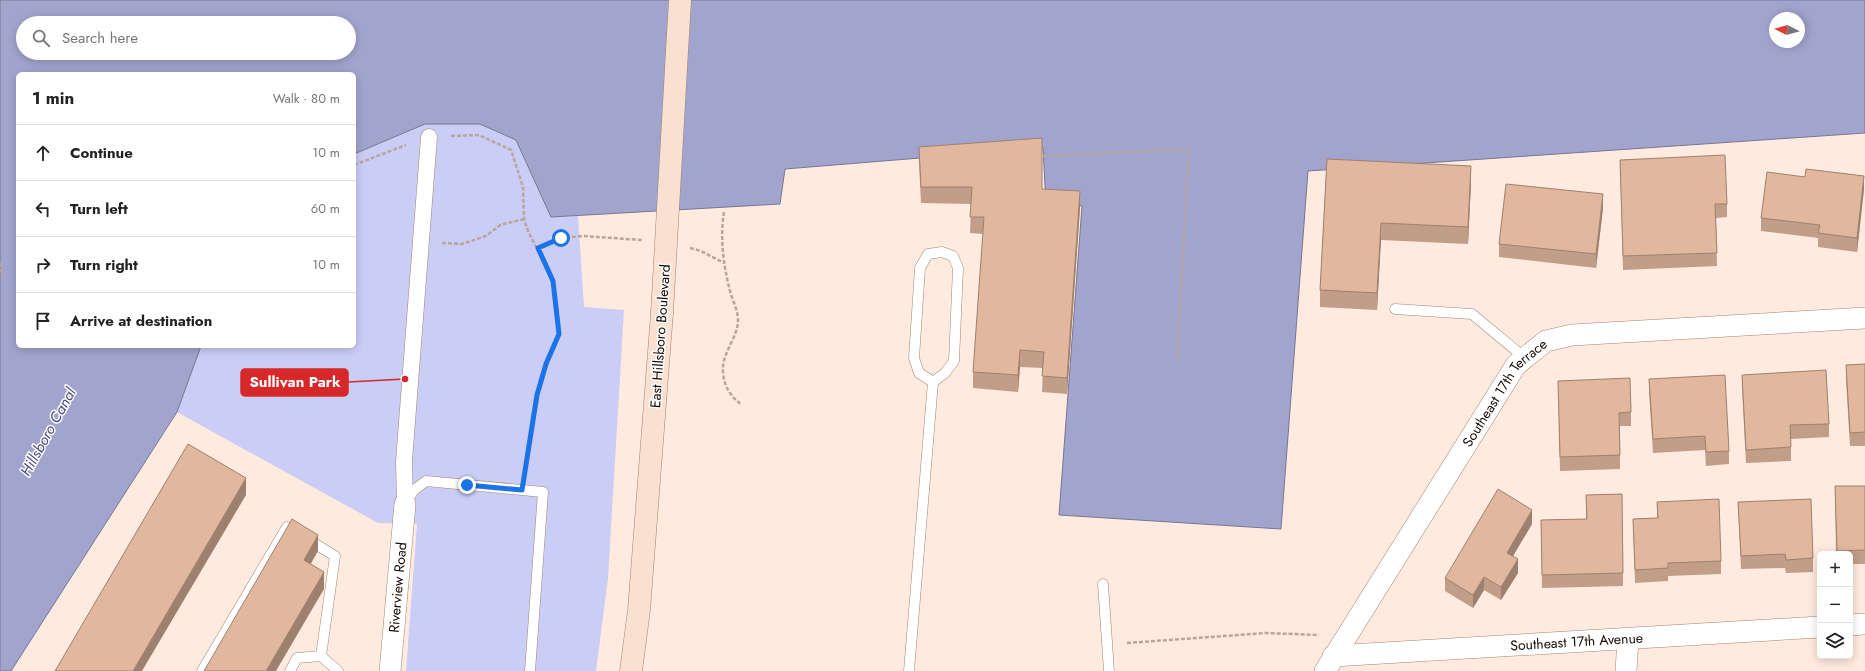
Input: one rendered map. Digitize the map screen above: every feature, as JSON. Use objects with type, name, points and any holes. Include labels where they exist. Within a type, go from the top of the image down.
[{"type":"main road","name":"East Hillsboro Boulevard","points":[[631,671],[639,610],[662,313],[680,0]]},
{"type":"street","points":[[405,504],[404,462],[428,137]]},
{"type":"street","name":"Southeast 17th Terrace","points":[[1329,664],[1516,365],[1546,341],[1572,335],[1865,318]]},
{"type":"street","name":"Riverview Road","points":[[390,671],[405,504]]},
{"type":"street","points":[[1853,625],[1865,624]]},
{"type":"street","name":"Southeast 17th Avenue","points":[[1329,664],[1628,639],[1817,627]]},
{"type":"street","points":[[1626,671],[1628,639]]},
{"type":"lane","points":[[909,671],[933,382],[945,373],[954,361],[958,268],[952,256],[942,252],[928,254],[920,268],[914,358],[919,373],[933,382]]},
{"type":"lane","points":[[1395,309],[1472,314],[1525,358]]},
{"type":"lane","points":[[405,504],[414,490],[426,481],[543,492],[530,671]]},
{"type":"lane","points":[[202,671],[287,527],[335,556],[321,656]]},
{"type":"lane","points":[[1103,584],[1109,671]]},
{"type":"lane","points":[[290,671],[298,658],[321,656],[338,671]]},
{"type":"path","points":[[356,164],[428,137],[479,135],[511,150],[523,187],[524,219],[528,232],[538,248],[553,281],[559,334],[546,364],[537,395],[522,490]]},
{"type":"path","points":[[1043,156],[1189,149],[1177,360]]},
{"type":"path","points":[[724,212],[721,245],[729,287],[738,319],[736,332],[724,361],[722,371],[725,384],[732,397],[742,406]]},
{"type":"path","points":[[421,243],[462,244],[486,236],[500,225],[524,219]]},
{"type":"path","points":[[538,248],[561,238],[583,236],[647,240]]},
{"type":"path","points":[[686,247],[701,251],[725,263]]},
{"type":"path","points":[[0,263],[3,277],[0,279]]},
{"type":"path","points":[[1107,644],[1266,633],[1346,636]]},
{"type":"shaded area","points":[[425,124],[480,124],[516,140],[551,217],[578,216],[584,307],[624,310],[608,578],[596,671],[406,671],[417,524],[378,523],[177,412],[200,348],[356,348],[356,153]]},
{"type":"water","name":"Hillsboro Canal","points":[[0,0],[1865,0],[1865,133],[1308,171],[1281,529],[1059,515],[1082,206],[1046,204],[1043,148],[785,169],[780,204],[551,217],[516,140],[480,124],[425,124],[356,153],[356,72],[16,72],[16,348],[200,348],[177,412],[11,671],[0,671]]},
{"type":"building","points":[[1042,138],[1042,189],[1080,191],[1067,378],[1042,376],[1044,352],[1020,350],[1018,375],[973,372],[984,217],[970,217],[972,187],[921,187],[919,147]]},
{"type":"building","points":[[1725,155],[1727,204],[1715,204],[1717,253],[1623,256],[1620,160]]},
{"type":"building","points":[[1327,159],[1471,166],[1468,227],[1381,223],[1377,293],[1320,290]]},
{"type":"building","points":[[1806,169],[1864,176],[1857,238],[1818,233],[1820,225],[1761,218],[1767,172],[1805,177]]},
{"type":"building","points":[[1506,184],[1603,194],[1596,254],[1499,244]]},
{"type":"building","points":[[1865,364],[1865,432],[1850,433],[1846,365]]},
{"type":"building","points":[[1826,370],[1829,424],[1790,425],[1791,447],[1746,450],[1742,375]]},
{"type":"building","points":[[1725,375],[1729,451],[1706,452],[1705,436],[1653,439],[1649,379]]},
{"type":"building","points":[[1630,378],[1631,412],[1619,413],[1620,455],[1560,457],[1558,381]]},
{"type":"building","points":[[188,444],[246,478],[133,671],[55,671]]},
{"type":"building","points":[[1835,486],[1865,486],[1865,550],[1837,551]]},
{"type":"building","points":[[1498,489],[1532,510],[1507,553],[1518,559],[1501,587],[1484,577],[1473,595],[1445,578]]},
{"type":"building","points":[[1622,494],[1623,573],[1542,575],[1541,520],[1587,519],[1586,495]]},
{"type":"building","points":[[1719,499],[1721,561],[1668,563],[1668,568],[1635,570],[1633,519],[1658,518],[1657,502]]},
{"type":"building","points":[[1811,499],[1813,558],[1786,560],[1785,554],[1741,556],[1738,502]]},
{"type":"building","points":[[292,519],[318,535],[304,560],[324,572],[266,671],[204,671]]},
{"type":"place","name":"Sullivan Park","points":[[405,379]]},
{"type":"route","points":[[467,485],[522,490],[537,395],[546,364],[559,334],[553,281],[538,248],[561,238]]}]
